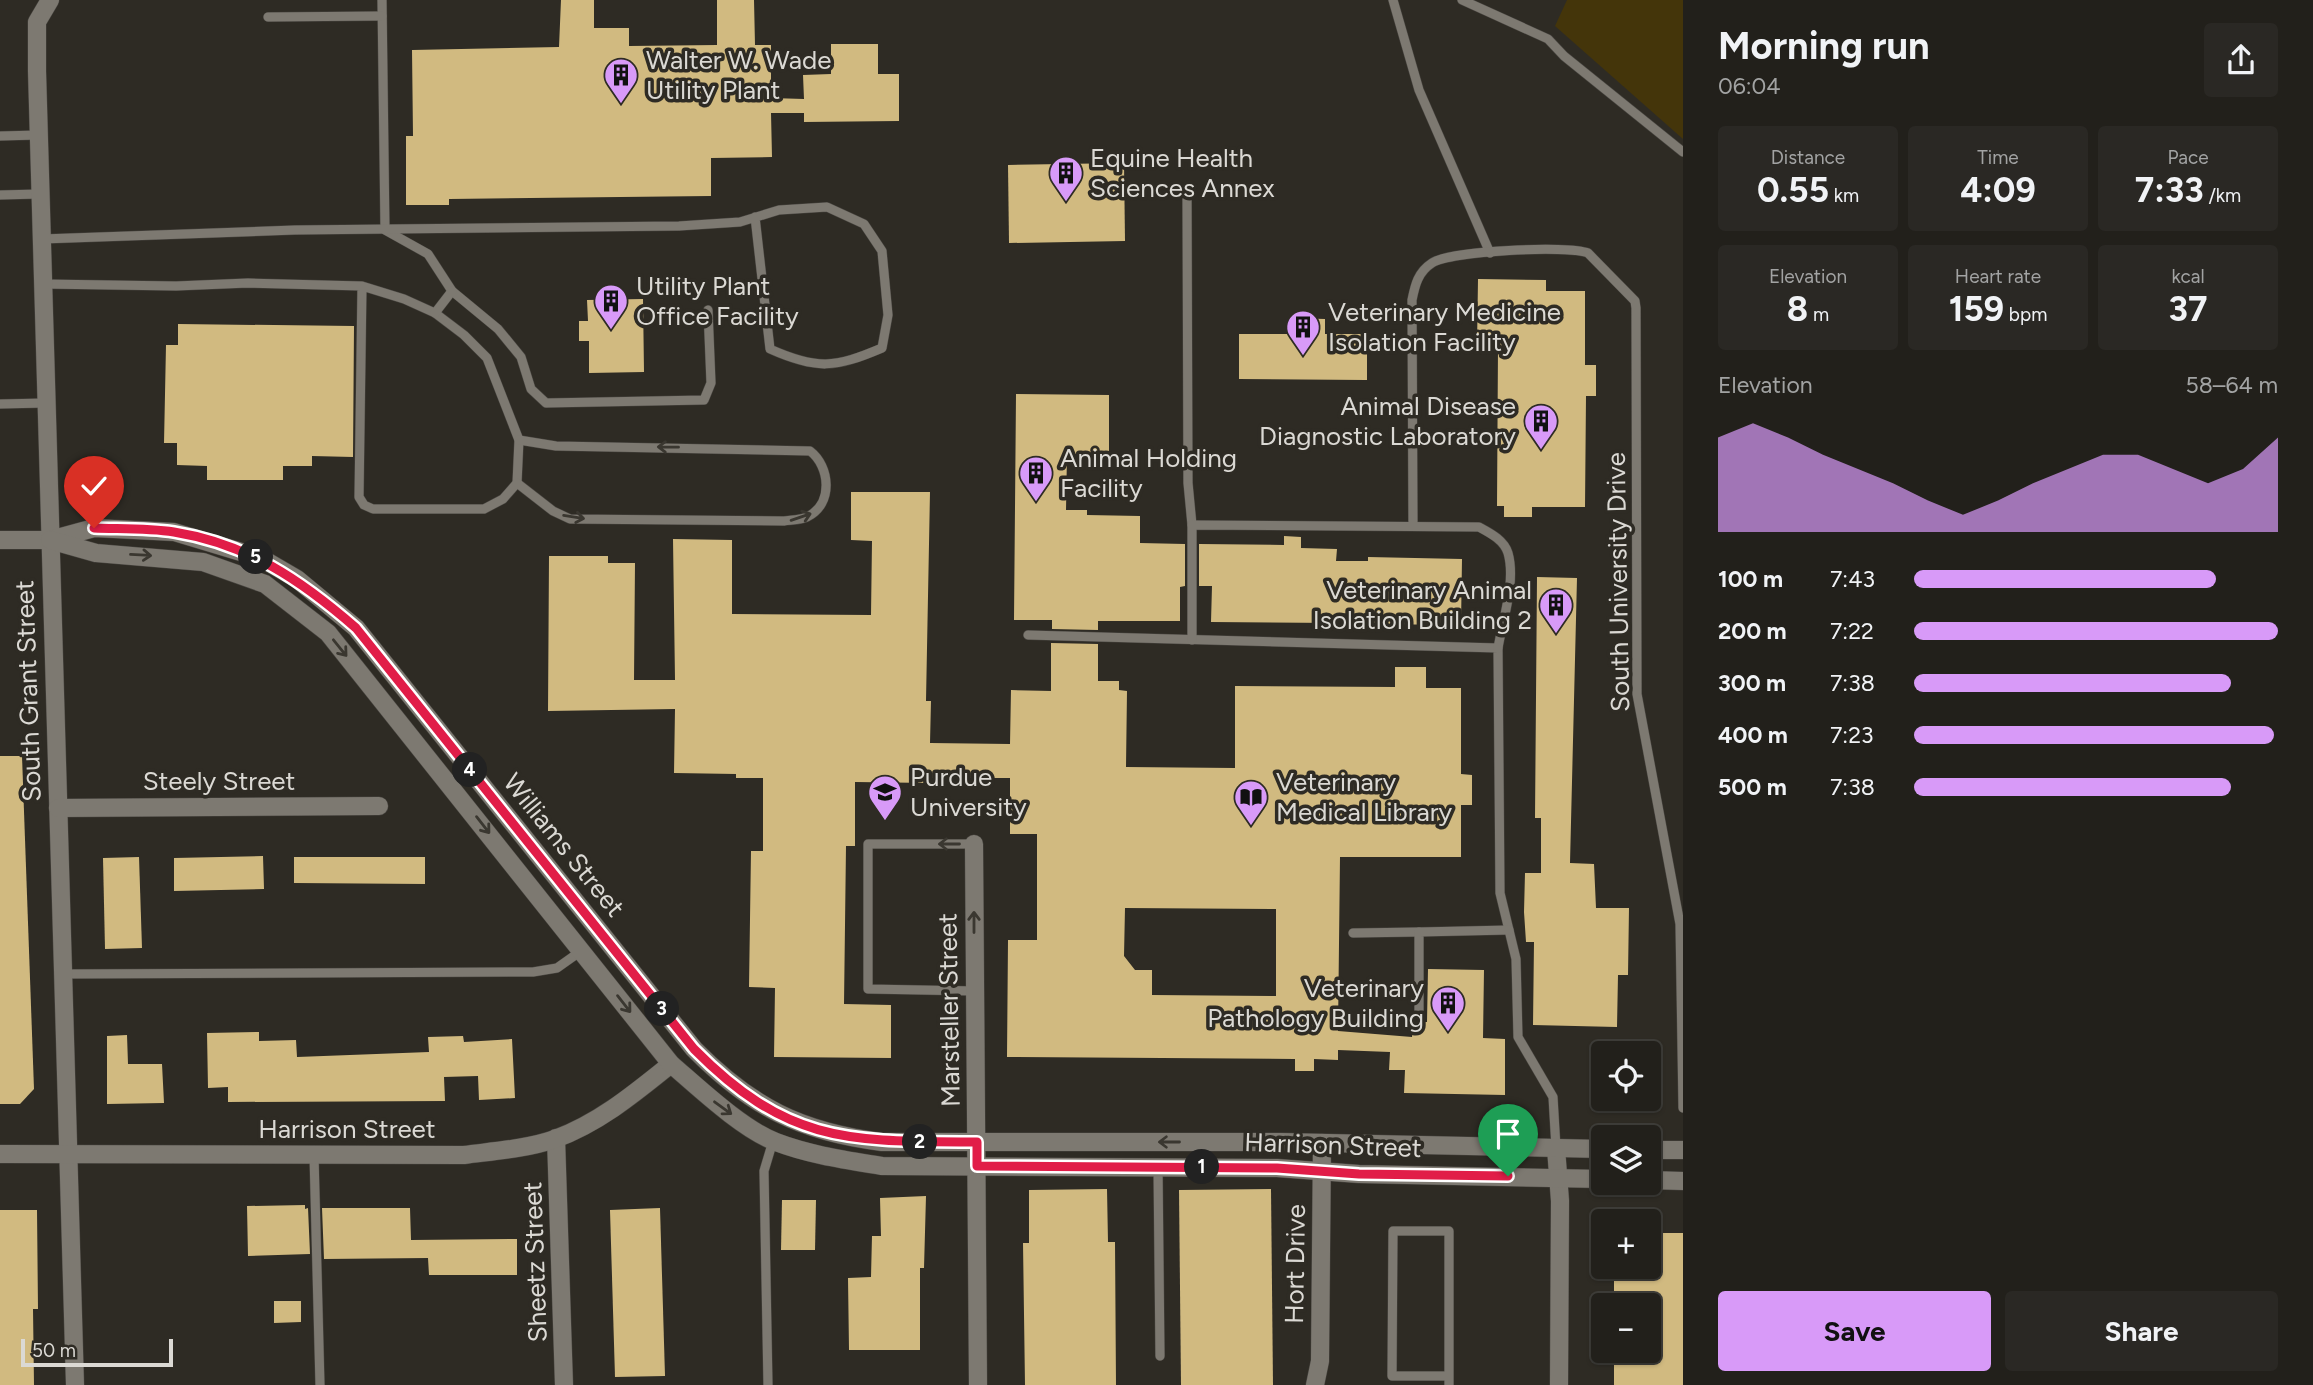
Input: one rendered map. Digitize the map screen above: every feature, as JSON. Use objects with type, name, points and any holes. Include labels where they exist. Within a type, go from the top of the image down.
[{"type":"main road","name":"South Grant Street","points":[[50,0],[37,22],[39,194],[75,1385]]},
{"type":"main road","name":"Williams Street","points":[[0,540],[50,540],[94,528],[174,532],[261,558],[297,579],[356,628],[685,1038],[724,1080],[767,1109],[801,1126],[839,1137],[882,1142],[977,1142]]},
{"type":"main road","name":"Williams Street","points":[[50,540],[96,553],[203,562],[265,584],[328,633],[671,1065],[720,1106],[773,1141],[830,1158],[882,1166],[977,1166]]},
{"type":"main road","name":"Steely Street","points":[[58,808],[379,806]]},
{"type":"main road","name":"Marsteller Street","points":[[974,844],[978,1385]]},
{"type":"main road","name":"Harrison Street","points":[[0,1154],[464,1155],[513,1149],[556,1138],[622,1103],[671,1065]]},
{"type":"main road","name":"Sheetz Street","points":[[556,1138],[565,1385]]},
{"type":"main road","name":"Harrison Street","points":[[977,1142],[1322,1143],[1591,1149]]},
{"type":"main road","name":"Hort Drive","points":[[1315,1385],[1320,1361],[1322,1143]]},
{"type":"main road","points":[[1556,1148],[1559,1385]]},
{"type":"main road","points":[[1661,1150],[1683,1150]]},
{"type":"main road","name":"Harrison Street","points":[[977,1166],[1158,1167],[1591,1178]]},
{"type":"main road","points":[[1661,1180],[1683,1181]]},
{"type":"lane","points":[[382,0],[385,230]]},
{"type":"lane","points":[[1394,0],[1419,90],[1490,253]]},
{"type":"lane","points":[[1462,0],[1548,39],[1564,56],[1683,152]]},
{"type":"lane","points":[[268,17],[382,16]]},
{"type":"lane","points":[[0,136],[38,135]]},
{"type":"lane","points":[[1187,192],[1188,483],[1192,524],[1192,640]]},
{"type":"lane","points":[[0,195],[39,194]]},
{"type":"lane","points":[[40,239],[679,226],[740,222],[779,210],[827,207],[864,224],[882,251],[888,315],[882,348],[846,363],[835,364],[802,364],[770,349],[755,218]]},
{"type":"lane","points":[[385,230],[428,254],[452,291],[498,329],[522,357],[531,389],[546,403],[704,400],[710,383],[708,310]]},
{"type":"lane","name":"South University Drive","points":[[1413,526],[1412,300],[1420,274],[1443,257],[1580,250],[1596,259],[1635,301],[1637,694],[1680,924],[1683,1108]]},
{"type":"lane","points":[[41,284],[176,286],[248,283],[362,286],[404,299],[435,313],[464,335],[487,358],[519,440],[517,483],[503,499],[484,509],[373,509],[365,505],[359,497],[362,286]]},
{"type":"lane","points":[[435,313],[452,291]]},
{"type":"lane","points":[[0,404],[45,403]]},
{"type":"lane","points":[[517,483],[553,511],[570,519],[784,522],[807,517],[821,505],[826,493],[825,472],[820,459],[810,451],[556,446],[519,440]]},
{"type":"lane","points":[[1192,524],[1479,527],[1497,537],[1508,551],[1510,577],[1498,648],[1500,892],[1516,959],[1518,1037],[1553,1097],[1556,1148]]},
{"type":"lane","points":[[1028,635],[1498,648]]},
{"type":"lane","points":[[974,844],[868,844],[869,989],[975,991]]},
{"type":"lane","points":[[1353,933],[1509,930]]},
{"type":"lane","points":[[1419,932],[1419,1014]]},
{"type":"lane","points":[[63,974],[533,971],[557,968],[581,951]]},
{"type":"lane","points":[[768,1385],[764,1171],[773,1141]]},
{"type":"lane","points":[[314,1154],[320,1385]]},
{"type":"lane","points":[[1158,1167],[1160,1356]]},
{"type":"lane","points":[[1393,1231],[1449,1231],[1448,1381],[1392,1376],[1393,1231]]},
{"type":"shaded area","points":[[1567,0],[1683,0],[1683,139],[1555,26]]},
{"type":"building","name":"Walter W. Wade Utility Plant","points":[[561,0],[594,0],[594,28],[629,28],[629,46],[717,45],[717,0],[754,0],[755,45],[771,45],[771,98],[804,99],[803,75],[831,74],[831,44],[878,44],[878,74],[899,74],[899,121],[804,122],[804,113],[771,113],[772,157],[711,158],[711,196],[449,199],[449,205],[406,205],[406,136],[413,136],[412,50],[559,47]]},
{"type":"building","name":"Equine Health Sciences Annex","points":[[1124,163],[1125,241],[1009,243],[1008,165]]},
{"type":"building","name":"Animal Disease Diagnostic Laboratory","points":[[1478,279],[1546,280],[1546,291],[1585,291],[1585,365],[1596,365],[1596,396],[1586,396],[1585,507],[1532,507],[1532,517],[1504,517],[1504,506],[1497,506],[1498,346],[1477,346]]},
{"type":"building","name":"Utility Plant Office Facility","points":[[643,299],[644,372],[589,373],[589,341],[579,341],[579,321],[588,321],[587,300]]},
{"type":"building","name":"Veterinary Medicine Isolation Facility","points":[[1291,318],[1325,319],[1325,334],[1367,334],[1367,380],[1239,379],[1239,334],[1291,334]]},
{"type":"building","points":[[178,324],[354,326],[353,457],[312,456],[312,466],[283,466],[283,480],[207,480],[207,466],[177,465],[177,443],[164,443],[166,345],[178,345]]},
{"type":"building","name":"Animal Holding Facility","points":[[1016,394],[1109,395],[1109,454],[1067,454],[1066,510],[1087,510],[1087,515],[1140,516],[1140,543],[1185,544],[1185,586],[1180,587],[1180,621],[1098,621],[1098,630],[1052,629],[1052,620],[1014,620]]},
{"type":"building","points":[[851,492],[930,492],[926,701],[931,701],[930,743],[1010,744],[1011,690],[1051,691],[1051,643],[1098,644],[1098,681],[1119,681],[1119,690],[1127,691],[1126,767],[1235,768],[1235,686],[1395,687],[1395,667],[1426,667],[1426,688],[1461,688],[1461,774],[1472,775],[1472,805],[1461,805],[1461,857],[1340,857],[1338,1031],[1412,1037],[1413,1022],[1427,1022],[1428,969],[1484,970],[1483,1038],[1505,1039],[1505,1095],[1404,1093],[1405,1070],[1389,1070],[1390,1052],[1338,1050],[1338,1060],[1314,1059],[1314,1071],[1295,1071],[1295,1059],[1007,1057],[1008,940],[1037,940],[1037,834],[1010,834],[1010,778],[930,778],[930,783],[855,782],[855,846],[846,846],[844,1004],[891,1005],[891,1058],[774,1057],[775,988],[749,987],[751,851],[763,851],[763,778],[736,778],[736,774],[674,773],[675,709],[548,711],[549,556],[608,556],[608,563],[635,563],[634,680],[675,680],[673,539],[732,540],[732,614],[871,615],[872,541],[851,540]],"holes":[[[1125,908],[1276,909],[1276,996],[1152,995],[1152,970],[1135,970],[1124,956]]]},
{"type":"building","points":[[1284,536],[1301,537],[1301,548],[1337,549],[1336,561],[1368,561],[1368,557],[1462,559],[1461,625],[1367,624],[1368,614],[1336,613],[1336,623],[1211,622],[1212,586],[1199,586],[1199,544],[1284,545]]},
{"type":"building","points":[[1537,577],[1577,578],[1570,863],[1594,864],[1596,908],[1629,908],[1628,975],[1618,975],[1617,1027],[1533,1025],[1534,942],[1526,942],[1524,912],[1525,873],[1541,873],[1541,818],[1535,818]]},
{"type":"building","points":[[0,756],[22,756],[34,1089],[20,1104],[0,1104]]},
{"type":"building","points":[[263,856],[264,889],[174,891],[174,858]]},
{"type":"building","points":[[139,857],[142,948],[105,949],[103,858]]},
{"type":"building","points":[[294,857],[425,857],[425,884],[294,883]]},
{"type":"building","points":[[259,1032],[259,1041],[296,1040],[297,1057],[429,1052],[428,1037],[463,1036],[464,1042],[512,1039],[515,1098],[479,1100],[478,1076],[444,1077],[445,1101],[228,1102],[228,1087],[208,1088],[207,1033]]},
{"type":"building","points":[[127,1035],[128,1064],[162,1064],[164,1103],[107,1104],[107,1036]]},
{"type":"building","points":[[1107,1189],[1108,1242],[1115,1242],[1116,1385],[1025,1385],[1023,1243],[1029,1243],[1029,1190]]},
{"type":"building","points":[[1271,1189],[1273,1385],[1181,1385],[1179,1190]]},
{"type":"building","points":[[926,1196],[924,1268],[920,1268],[920,1350],[849,1350],[848,1278],[871,1277],[872,1236],[881,1236],[880,1198]]},
{"type":"building","points":[[782,1200],[816,1200],[815,1250],[781,1250]]},
{"type":"building","points":[[305,1205],[305,1209],[308,1208],[310,1254],[248,1256],[247,1206]]},
{"type":"building","points":[[322,1208],[410,1208],[411,1240],[517,1239],[517,1275],[429,1275],[428,1258],[324,1259]]},
{"type":"building","points":[[660,1208],[665,1376],[615,1377],[610,1210]]},
{"type":"building","points":[[0,1210],[37,1210],[38,1309],[33,1309],[34,1385],[0,1385]]},
{"type":"building","points":[[1661,1233],[1683,1233],[1683,1385],[1614,1385],[1614,1363],[1661,1363],[1661,1293],[1614,1293],[1614,1279],[1661,1279]]},
{"type":"building","points":[[274,1301],[301,1301],[301,1322],[274,1323]]},
{"type":"place","name":"Walter W. Wade Utility Plant","points":[[621,105]]},
{"type":"place","name":"Equine Health Sciences Annex","points":[[1066,203]]},
{"type":"place","name":"Utility Plant Office Facility","points":[[611,331]]},
{"type":"place","name":"Veterinary Medicine Isolation Facility","points":[[1303,357]]},
{"type":"place","name":"Animal Disease Diagnostic Laboratory","points":[[1541,451]]},
{"type":"place","name":"Animal Holding Facility","points":[[1036,503]]},
{"type":"place","name":"Veterinary Animal Isolation Building 2","points":[[1556,635]]},
{"type":"place","name":"Purdue University","points":[[885,822]]},
{"type":"place","name":"Veterinary Medical Library","points":[[1251,827]]},
{"type":"place","name":"Veterinary Pathology Building","points":[[1448,1033]]},
{"type":"route","points":[[94,528],[174,532],[218,543],[261,558],[297,579],[326,601],[356,628],[694,1049],[724,1080],[767,1109],[801,1126],[839,1137],[882,1142],[977,1142],[977,1166],[1277,1168],[1359,1174],[1508,1176]]}]
